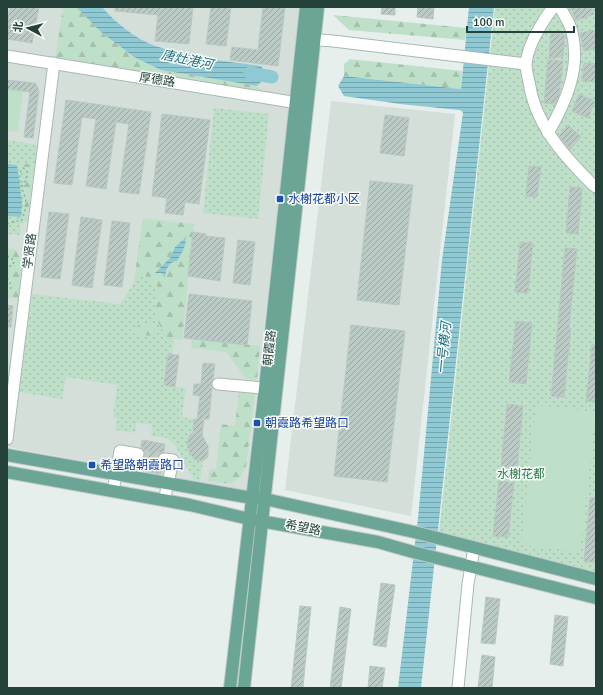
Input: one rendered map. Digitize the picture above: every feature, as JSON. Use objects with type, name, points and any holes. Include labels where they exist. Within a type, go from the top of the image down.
[{"type":"main road","name":"朝霞路","points":[[306,7],[309,40]]},
{"type":"main road","name":"朝霞路","points":[[244,688],[263,520],[271,389],[301,103],[309,40],[318,7]]},
{"type":"main road","name":"朝霞路","points":[[230,688],[249,519],[271,389]]},
{"type":"main road","name":"希望路","points":[[7,455],[265,499],[414,532],[596,579]]},
{"type":"main road","name":"希望路","points":[[7,472],[113,491],[249,519],[263,520],[378,542],[470,567],[596,598]]},
{"type":"street","points":[[554,7],[549,12],[533,39],[526,64],[530,93],[536,111],[548,133],[569,162],[596,187]]},
{"type":"street","points":[[548,133],[560,112],[570,88],[574,67],[575,50],[572,30],[560,7]]},
{"type":"street","points":[[309,40],[526,64]]},
{"type":"street","name":"厚德路","points":[[7,56],[301,103]]},
{"type":"street","name":"学贤路","points":[[7,439],[54,63]]},
{"type":"street","points":[[218,384],[271,389]]},
{"type":"street","points":[[113,491],[120,451],[138,454]]},
{"type":"street","points":[[164,459],[173,460],[164,501]]},
{"type":"street","points":[[458,688],[470,567],[474,548]]},
{"type":"path","points":[[7,224],[15,221],[21,221],[23,217],[26,202],[21,187],[20,175],[23,168],[27,174],[25,183],[21,187]]},
{"type":"path","points":[[7,256],[14,260],[12,265],[7,270]]},
{"type":"path","points":[[7,278],[11,288],[7,291]]},
{"type":"shaded area","points":[[7,7],[300,7],[246,491],[7,447]]},
{"type":"shaded area","points":[[331,101],[455,114],[411,516],[285,490]]},
{"type":"green space","points":[[63,7],[76,7],[101,32],[134,57],[161,70],[257,86],[265,95],[55,60]]},
{"type":"green space","name":"水榭花都","points":[[495,7],[596,7],[596,572],[439,532]]},
{"type":"green space","points":[[333,15],[467,28],[465,40],[349,30]]},
{"type":"green space","points":[[350,59],[462,71],[461,89],[344,76],[344,64]]},
{"type":"green space","points":[[7,89],[23,91],[18,132],[7,131]]},
{"type":"green space","points":[[214,108],[269,114],[258,219],[203,213]]},
{"type":"green space","points":[[7,140],[37,146],[27,221],[21,224],[20,235],[7,234]]},
{"type":"green space","points":[[19,163],[34,165],[27,221],[23,223],[21,221],[26,202],[21,187],[25,183],[27,174],[25,169],[19,167]]},
{"type":"green space","points":[[143,218],[188,276],[182,340],[174,339],[172,354],[168,354],[164,385],[186,388],[182,417],[194,419],[193,430],[188,441],[188,450],[195,460],[203,461],[200,481],[194,480],[174,444],[166,438],[151,436],[152,425],[137,423],[135,433],[115,430],[117,418],[113,417],[117,385],[66,377],[62,399],[19,392],[32,294],[120,304],[134,283]]},
{"type":"green space","points":[[143,218],[194,224],[182,340],[168,338],[157,319],[154,308],[158,286],[146,276],[135,274]],"holes":[[[186,237],[167,267],[164,276],[162,273],[156,273],[170,258],[175,247]]]},
{"type":"green space","points":[[7,248],[15,249],[22,262],[18,299],[7,298]]},
{"type":"green space","points":[[146,323],[152,326],[159,337],[131,333],[139,325]]},
{"type":"green space","points":[[192,339],[260,346],[257,380],[246,379],[226,352],[191,348]]},
{"type":"green space","points":[[239,390],[255,392],[246,467],[240,477],[231,484],[208,481],[209,469],[216,469],[221,424],[235,426]]},
{"type":"green space","points":[[536,405],[596,412],[580,552],[521,545]]},
{"type":"water","points":[[76,7],[102,7],[129,32],[148,43],[161,48],[204,58],[261,66],[267,76],[257,86],[161,70],[134,57],[101,32]]},
{"type":"water","name":"一号横河","points":[[469,7],[494,7],[421,688],[398,688],[418,518],[442,260],[463,113],[459,110],[344,96],[338,86],[344,76],[461,89]]},
{"type":"water","points":[[7,164],[17,165],[22,202],[21,217],[7,216]]},
{"type":"water","points":[[186,237],[182,252],[177,261],[168,266],[165,277],[161,273],[155,273],[170,258],[175,247]]},
{"type":"building","points":[[10,7],[39,7],[32,43],[7,39],[7,23]]},
{"type":"building","points":[[115,7],[193,7],[189,44],[155,41],[158,15],[115,11]]},
{"type":"building","points":[[211,7],[231,7],[226,46],[206,44]]},
{"type":"building","points":[[263,7],[285,7],[278,66],[230,60],[232,47],[258,50]]},
{"type":"building","points":[[382,7],[395,7],[395,15],[381,14]]},
{"type":"building","points":[[418,7],[434,7],[433,19],[417,17]]},
{"type":"building","points":[[571,7],[591,7],[594,14],[576,21]]},
{"type":"building","points":[[596,30],[596,49],[584,51],[580,33]]},
{"type":"building","points":[[551,33],[565,35],[563,56],[549,59]]},
{"type":"building","points":[[548,60],[563,61],[559,96],[555,104],[544,103]]},
{"type":"building","points":[[584,63],[596,64],[596,82],[582,81]]},
{"type":"building","points":[[7,80],[35,83],[37,86],[39,91],[33,138],[24,137],[30,92],[7,89]]},
{"type":"building","points":[[579,94],[595,101],[588,118],[572,111]]},
{"type":"building","points":[[66,100],[151,112],[139,194],[119,192],[129,124],[116,122],[106,189],[86,186],[96,119],[82,117],[72,185],[54,183]]},
{"type":"building","points":[[162,114],[210,120],[199,204],[185,202],[183,215],[165,213],[167,198],[152,196]]},
{"type":"building","points":[[385,115],[409,118],[404,156],[380,153]]},
{"type":"building","points":[[568,125],[581,137],[570,150],[559,136]]},
{"type":"building","points":[[529,166],[541,167],[537,197],[526,196]]},
{"type":"building","points":[[370,181],[413,185],[399,305],[357,300]]},
{"type":"building","points":[[570,187],[582,188],[578,234],[566,233]]},
{"type":"building","points":[[49,212],[69,214],[60,279],[41,277]]},
{"type":"building","points":[[81,217],[102,220],[92,288],[72,285]]},
{"type":"building","points":[[112,221],[130,223],[122,287],[104,285]]},
{"type":"building","points":[[193,232],[206,234],[206,236],[225,238],[220,281],[188,276]]},
{"type":"building","points":[[238,240],[255,242],[250,285],[233,283]]},
{"type":"building","points":[[520,242],[533,243],[528,293],[515,292]]},
{"type":"building","points":[[565,248],[577,249],[564,397],[551,396]]},
{"type":"building","points":[[189,294],[252,301],[247,345],[184,338]]},
{"type":"building","points":[[7,305],[13,306],[11,327],[7,327]]},
{"type":"building","points":[[516,321],[532,323],[526,384],[509,382]]},
{"type":"building","points":[[351,325],[405,331],[387,482],[334,476]]},
{"type":"building","points":[[592,345],[596,345],[596,402],[586,401]]},
{"type":"building","points":[[168,354],[179,355],[175,387],[164,385]]},
{"type":"building","points":[[203,363],[215,364],[211,383],[212,388],[209,419],[204,419],[202,435],[208,446],[208,457],[203,461],[195,460],[190,454],[187,445],[189,436],[193,432],[194,419],[197,420],[200,396],[193,395],[194,384],[201,384]]},
{"type":"building","points":[[507,404],[523,406],[517,469],[501,467]]},
{"type":"building","points":[[142,440],[165,444],[164,452],[157,458],[158,462],[162,466],[161,474],[137,470],[138,461],[143,459],[145,455],[141,448]]},
{"type":"building","points":[[499,481],[514,483],[508,537],[493,536]]},
{"type":"building","points":[[590,498],[596,498],[596,563],[584,561]]},
{"type":"building","points":[[381,583],[395,585],[386,647],[373,645]]},
{"type":"building","points":[[486,597],[500,599],[495,644],[481,643]]},
{"type":"building","points":[[300,606],[311,607],[303,688],[291,688]]},
{"type":"building","points":[[340,607],[351,609],[341,688],[330,688]]},
{"type":"building","points":[[555,615],[568,617],[563,666],[550,664]]},
{"type":"building","points":[[482,655],[495,657],[492,688],[478,688]]},
{"type":"building","points":[[370,666],[385,668],[382,688],[368,688]]},
{"type":"waterway","name":"唐灶港河","points":[[250,73],[272,77]]},
{"type":"tunnel","points":[[138,454],[164,459]]},
{"type":"place","name":"水榭花都小区","points":[[280,199]]},
{"type":"place","name":"朝霞路希望路口","points":[[257,423]]},
{"type":"place","name":"希望路朝霞路口","points":[[92,465]]}]
